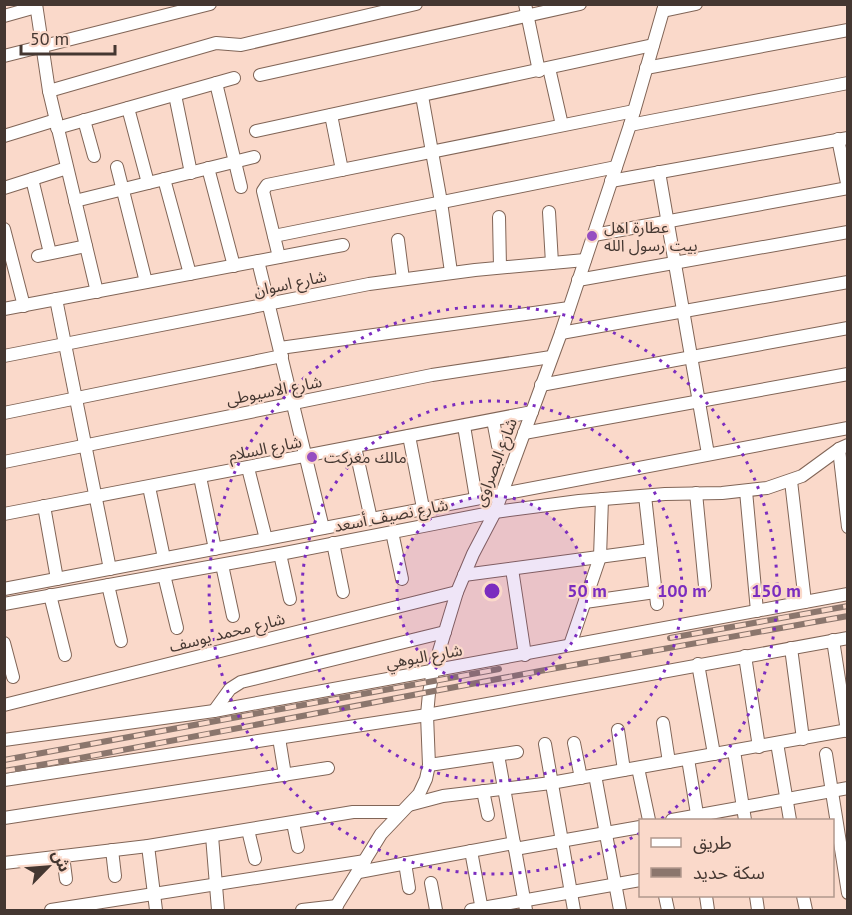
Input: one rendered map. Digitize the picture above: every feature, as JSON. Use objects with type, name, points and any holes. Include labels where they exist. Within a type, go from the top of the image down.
[{"type":"street","points":[[4,56],[210,4]]},
{"type":"street","points":[[49,91],[216,43],[241,45],[416,4]]},
{"type":"street","points":[[260,75],[526,10],[580,4]]},
{"type":"street","points":[[664,8],[696,4]]},
{"type":"street","points":[[4,16],[36,6],[49,91],[97,292]]},
{"type":"street","name":"شارع البصراوى","points":[[335,908],[381,834],[419,794],[426,779],[429,765],[427,715],[433,671],[457,592],[495,512],[561,333],[630,125],[664,8]]},
{"type":"street","points":[[526,10],[562,125]]},
{"type":"street","points":[[646,68],[848,30]]},
{"type":"street","points":[[256,131],[653,45]]},
{"type":"street","points":[[4,136],[84,120],[234,78]]},
{"type":"street","points":[[216,83],[241,187]]},
{"type":"street","points":[[630,125],[848,83]]},
{"type":"street","points":[[174,95],[191,172]]},
{"type":"street","points":[[422,96],[451,272]]},
{"type":"street","points":[[128,108],[148,183]]},
{"type":"street","points":[[279,257],[264,188],[267,185],[634,111]]},
{"type":"street","points":[[331,115],[342,170]]},
{"type":"street","points":[[84,120],[94,156]]},
{"type":"street","points":[[594,235],[847,188],[843,139],[611,181]]},
{"type":"street","points":[[75,201],[254,157]]},
{"type":"street","points":[[117,166],[146,282]]},
{"type":"street","points":[[274,236],[616,167]]},
{"type":"street","points":[[4,188],[67,168]]},
{"type":"street","points":[[208,168],[234,266]]},
{"type":"street","points":[[659,172],[708,454]]},
{"type":"street","points":[[32,179],[44,255],[86,246]]},
{"type":"street","points":[[164,179],[190,274]]},
{"type":"street","points":[[549,212],[552,263]]},
{"type":"street","points":[[499,217],[500,267]]},
{"type":"street","points":[[4,229],[24,306]]},
{"type":"street","points":[[578,280],[848,232]]},
{"type":"street","points":[[398,240],[403,279]]},
{"type":"street","points":[[4,309],[343,245]]},
{"type":"street","name":"شارع اسوان","points":[[4,356],[403,279],[451,272],[585,260]]},
{"type":"street","points":[[258,261],[322,528]]},
{"type":"street","points":[[561,333],[848,282]]},
{"type":"street","points":[[56,300],[110,569]]},
{"type":"street","points":[[4,413],[281,352],[569,308]]},
{"type":"street","points":[[541,385],[848,328]]},
{"type":"street","name":"شارع الاسيوطى","points":[[4,462],[444,373],[551,357]]},
{"type":"street","points":[[524,433],[848,374]]},
{"type":"street","name":"شارع السلام","points":[[4,514],[531,412]]},
{"type":"street","points":[[493,420],[498,446]]},
{"type":"street","points":[[464,426],[476,498]]},
{"type":"street","name":"شارع نصيف أسعد","points":[[4,589],[848,428]]},
{"type":"street","points":[[409,436],[423,508]]},
{"type":"street","points":[[355,447],[371,519]]},
{"type":"street","points":[[843,447],[848,528]]},
{"type":"street","name":"شارع نصيف أسعد","points":[[4,604],[222,565],[495,512],[603,499],[746,491],[791,481],[802,476],[843,447]]},
{"type":"street","points":[[248,468],[266,539]]},
{"type":"street","points":[[200,477],[215,549]]},
{"type":"street","points":[[791,481],[805,602]]},
{"type":"street","points":[[149,487],[164,558]]},
{"type":"street","points":[[746,491],[758,611]]},
{"type":"street","points":[[696,493],[705,586]]},
{"type":"street","points":[[585,602],[656,598],[645,496]]},
{"type":"street","points":[[570,645],[600,557],[603,499]]},
{"type":"street","points":[[44,506],[57,579]]},
{"type":"street","points":[[392,532],[402,579]]},
{"type":"street","points":[[333,543],[343,592]]},
{"type":"street","points":[[464,575],[651,550]]},
{"type":"street","points":[[280,554],[290,599]]},
{"type":"street","points":[[222,565],[233,616]]},
{"type":"street","points":[[512,569],[525,655]]},
{"type":"street","points":[[164,575],[177,627]]},
{"type":"street","points":[[108,585],[121,641]]},
{"type":"street","name":"شارع محمد يوسف","points":[[4,705],[457,592]]},
{"type":"street","name":"شارع البوهي","points":[[4,740],[214,711],[848,594]]},
{"type":"street","points":[[50,595],[65,655]]},
{"type":"street","points":[[214,711],[230,689],[241,682],[445,632]]},
{"type":"street","points":[[4,780],[427,715],[848,638]]},
{"type":"street","points":[[4,863],[148,846],[353,812],[405,808],[443,796],[551,783],[847,731],[833,640]]},
{"type":"street","points":[[4,643],[13,677]]},
{"type":"street","points":[[790,648],[803,739]]},
{"type":"street","points":[[745,656],[759,747]]},
{"type":"street","points":[[698,664],[714,754]]},
{"type":"street","points":[[663,723],[669,762]]},
{"type":"street","points":[[618,730],[624,770]]},
{"type":"street","points":[[279,738],[285,775]]},
{"type":"street","points":[[574,743],[581,778]]},
{"type":"street","points":[[777,743],[790,819]]},
{"type":"street","points":[[545,744],[574,910]]},
{"type":"street","points":[[734,751],[745,819]]},
{"type":"street","points":[[429,765],[517,752]]},
{"type":"street","points":[[826,754],[848,892]]},
{"type":"street","points":[[498,755],[526,906]]},
{"type":"street","points":[[688,759],[698,818],[742,807],[848,788]]},
{"type":"street","points":[[4,818],[328,768]]},
{"type":"street","points":[[638,768],[649,819]]},
{"type":"street","points":[[595,775],[620,910]]},
{"type":"street","points":[[483,791],[488,815]]},
{"type":"street","points":[[293,823],[298,846]]},
{"type":"street","points":[[51,910],[216,884],[405,863],[471,850],[561,841],[639,826]]},
{"type":"street","points":[[248,830],[255,859]]},
{"type":"street","points":[[212,836],[218,910]]},
{"type":"street","points":[[148,846],[156,910]]},
{"type":"street","points":[[112,850],[115,876]]},
{"type":"street","points":[[471,850],[478,910],[526,906],[570,893],[639,880]]},
{"type":"street","points":[[63,856],[66,879]]},
{"type":"street","points":[[405,863],[409,888]]},
{"type":"street","points":[[431,883],[436,910]]},
{"type":"street","points":[[302,910],[335,908]]},
{"type":"railway","points":[[670,638],[848,606]]},
{"type":"railway","points":[[4,771],[848,616]]},
{"type":"railway","points":[[4,760],[499,669]]},
{"type":"place","name":"عطارة اهل بيت رسول الله","points":[[592,236]]},
{"type":"place","name":"مالك مغركت","points":[[312,457]]}]
